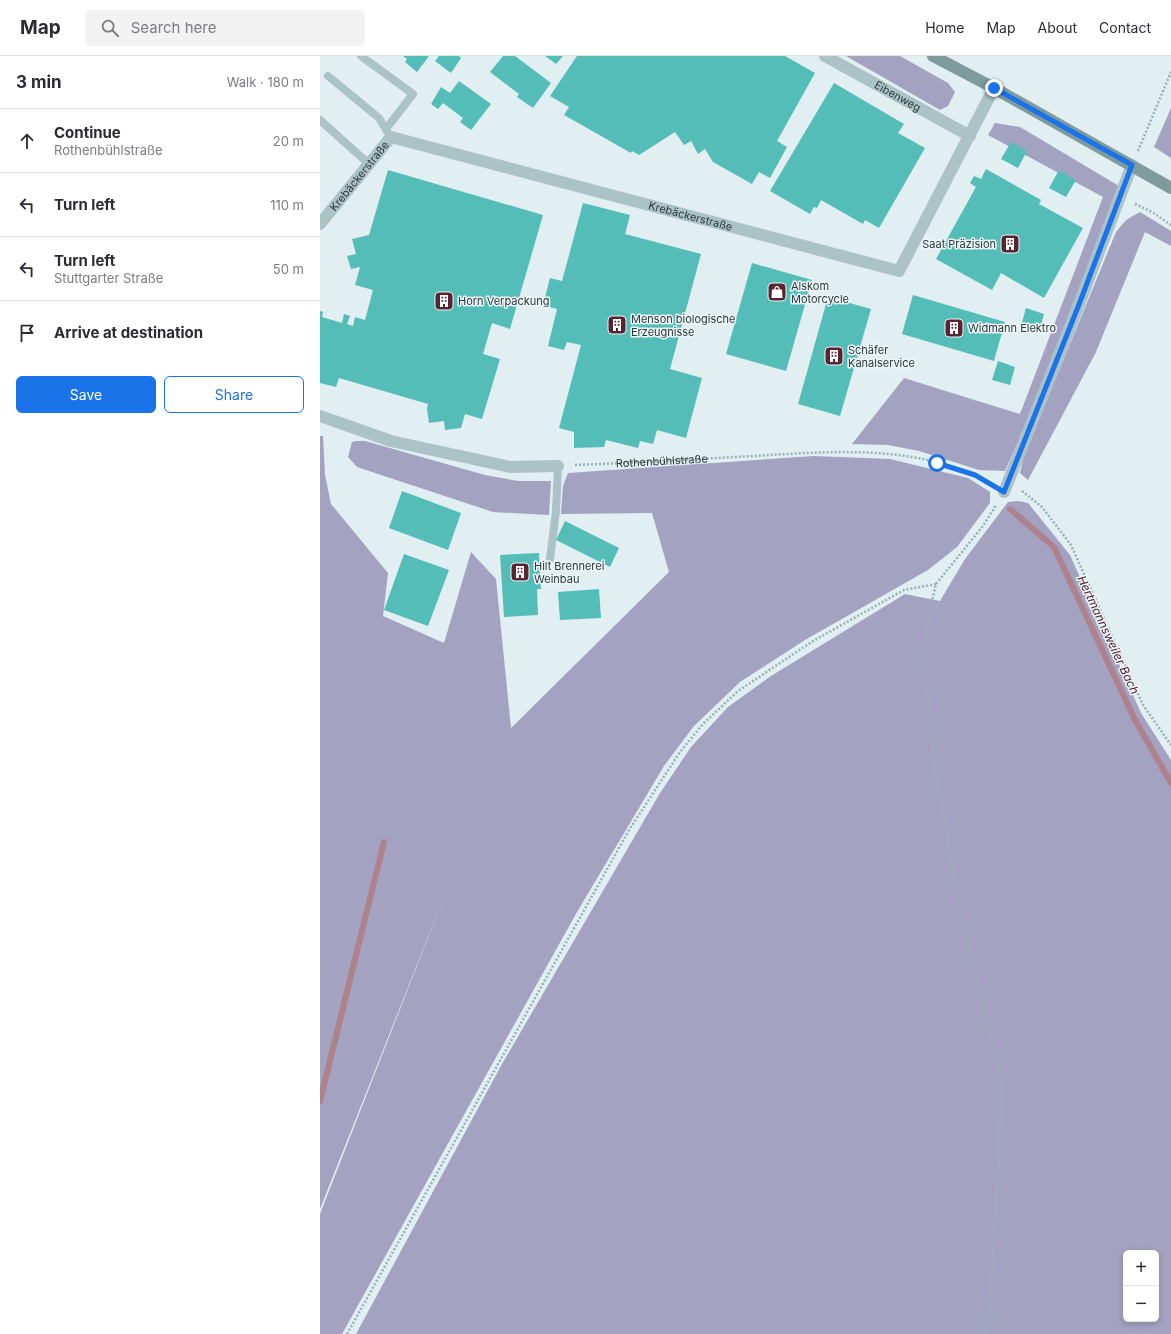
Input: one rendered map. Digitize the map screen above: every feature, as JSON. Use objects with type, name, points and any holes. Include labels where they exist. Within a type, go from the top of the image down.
[{"type":"main road","points":[[934,56],[994,88],[1171,188]]},
{"type":"street","name":"Eibenweg","points":[[826,56],[970,136]]},
{"type":"street","name":"Krebäckerstraße","points":[[320,224],[369,164],[388,133],[899,271],[994,88]]},
{"type":"street","points":[[1004,492],[1078,307],[1132,165]]},
{"type":"street","points":[[320,416],[391,441],[510,467],[558,466]]},
{"type":"lane","points":[[328,76],[379,118],[388,133],[413,94],[361,56]]},
{"type":"lane","points":[[320,120],[369,164]]},
{"type":"lane","points":[[550,559],[556,511],[558,466]]},
{"type":"path","points":[[1132,165],[1171,72]]},
{"type":"path","points":[[1119,200],[1142,206],[1171,225]]},
{"type":"path","name":"Rothenbühlstraße","points":[[558,466],[866,451],[937,463],[975,475],[1004,492]]},
{"type":"path","points":[[1009,480],[1042,507],[1071,545],[1143,705],[1171,745]]},
{"type":"path","points":[[984,1334],[990,1306],[1001,1076],[964,930],[936,773],[924,657],[930,610],[936,584],[983,526],[1004,492]]},
{"type":"path","points":[[347,1334],[629,830],[680,752],[703,724],[738,691],[813,641],[904,590],[936,584]]},
{"type":"path","points":[[990,1306],[1010,1334]]},
{"type":"shaded area","points":[[846,56],[900,56],[948,83],[955,92],[948,106],[940,110]]},
{"type":"shaded area","points":[[1171,108],[1171,158],[1154,147]]},
{"type":"shaded area","points":[[995,123],[1020,127],[1119,186],[1028,419],[1005,471],[979,470],[919,451],[888,445],[852,444],[904,378],[1020,414],[1103,197],[988,135]]},
{"type":"shaded area","points":[[1140,212],[1171,231],[1171,246],[1145,232],[1096,352],[1028,480],[1020,473],[1024,456],[1116,232],[1126,220]]},
{"type":"shaded area","points":[[320,436],[323,436],[325,475],[331,504],[388,573],[383,616],[444,643],[471,552],[496,579],[511,728],[669,572],[652,513],[561,514],[563,486],[568,473],[814,456],[890,459],[968,478],[990,492],[990,503],[957,547],[928,570],[805,640],[740,682],[694,726],[664,766],[577,912],[342,1334],[320,1334],[320,1214],[447,889],[320,1209]]},
{"type":"shaded area","points":[[365,441],[485,475],[518,481],[551,481],[549,515],[493,512],[357,467],[348,457],[352,442]]},
{"type":"shaded area","points":[[1018,501],[1028,503],[1070,555],[1141,713],[1171,760],[1171,1334],[356,1334],[502,1064],[660,793],[691,747],[728,707],[771,676],[905,594],[940,601],[965,559],[1008,502]]},
{"type":"building","points":[[403,56],[429,56],[417,72],[405,62],[407,59]]},
{"type":"building","points":[[439,56],[459,56],[461,58],[451,73],[435,61]]},
{"type":"building","points":[[503,56],[515,56],[551,83],[533,108],[517,97],[519,94],[490,72]]},
{"type":"building","points":[[545,56],[563,56],[556,64]]},
{"type":"building","points":[[577,56],[785,56],[815,73],[777,141],[787,147],[770,178],[759,172],[752,184],[713,162],[705,149],[698,154],[691,141],[684,145],[675,132],[639,155],[632,151],[631,153],[564,115],[569,107],[550,96]]},
{"type":"building","points":[[459,81],[491,104],[471,130],[460,122],[463,118],[443,103],[438,109],[431,104],[441,87],[450,93]]},
{"type":"building","points":[[834,83],[904,124],[898,133],[925,148],[879,228],[865,220],[863,224],[821,200],[817,208],[814,207],[810,214],[770,191]]},
{"type":"building","points":[[1011,142],[1027,151],[1018,168],[1001,159]]},
{"type":"building","name":"Saat Präzision","points":[[986,169],[1041,200],[1039,204],[1083,228],[1044,298],[1001,273],[992,290],[936,259],[976,187],[970,183],[974,176],[981,179]]},
{"type":"building","name":"Horn Verpackung","points":[[388,170],[543,215],[510,329],[492,323],[483,354],[500,359],[482,419],[465,414],[461,428],[445,430],[444,421],[429,423],[427,409],[428,404],[339,378],[336,387],[320,383],[320,311],[323,312],[322,317],[342,323],[344,314],[350,316],[347,324],[353,326],[355,317],[365,320],[373,290],[355,285],[360,267],[351,269],[347,256],[356,254],[352,239],[369,235]]},
{"type":"building","points":[[1059,170],[1076,180],[1066,197],[1049,188]]},
{"type":"building","name":"Menson biologische Erzeugnisse","points":[[583,203],[630,215],[625,234],[701,254],[670,369],[702,378],[686,438],[657,430],[653,444],[640,441],[638,448],[606,440],[604,447],[574,448],[574,432],[559,428],[581,345],[567,342],[564,350],[548,346],[557,309],[543,305],[550,278],[562,281]]},
{"type":"building","points":[[752,263],[812,280],[786,371],[726,354]]},
{"type":"building","name":"Widmann Elektro","points":[[913,295],[1005,322],[994,361],[902,334]]},
{"type":"building","name":"Schäfer Kanalservice","points":[[828,297],[871,309],[840,416],[798,404]]},
{"type":"building","points":[[1026,308],[1044,314],[1039,332],[1021,326]]},
{"type":"building","points":[[998,361],[1015,367],[1010,385],[992,380]]},
{"type":"building","points":[[402,491],[461,513],[448,550],[389,528]]},
{"type":"building","points":[[565,521],[619,548],[610,567],[556,540]]},
{"type":"building","name":"Hilt Brennerei Weinbau","points":[[539,553],[541,589],[537,589],[538,615],[504,617],[500,555]]},
{"type":"building","points":[[404,554],[449,570],[428,626],[384,610]]},
{"type":"building","points":[[599,589],[601,618],[560,620],[558,592]]},
{"type":"waterway","name":"Hertmannsweiler Bach","points":[[1010,509],[1054,547],[1135,720],[1171,783]]},
{"type":"waterway","points":[[320,1101],[384,842]]},
{"type":"place","name":"Saat Präzision","points":[[1010,244]]},
{"type":"place","name":"Alskom Motorcycle","points":[[777,292]]},
{"type":"place","name":"Horn Verpackung","points":[[444,301]]},
{"type":"place","name":"Menson biologische Erzeugnisse","points":[[617,325]]},
{"type":"place","name":"Widmann Elektro","points":[[954,328]]},
{"type":"place","name":"Schäfer Kanalservice","points":[[834,356]]},
{"type":"place","name":"Hilt Brennerei Weinbau","points":[[520,572]]},
{"type":"route","points":[[937,463],[975,475],[1004,492],[1078,307],[1132,165],[994,88]]}]
